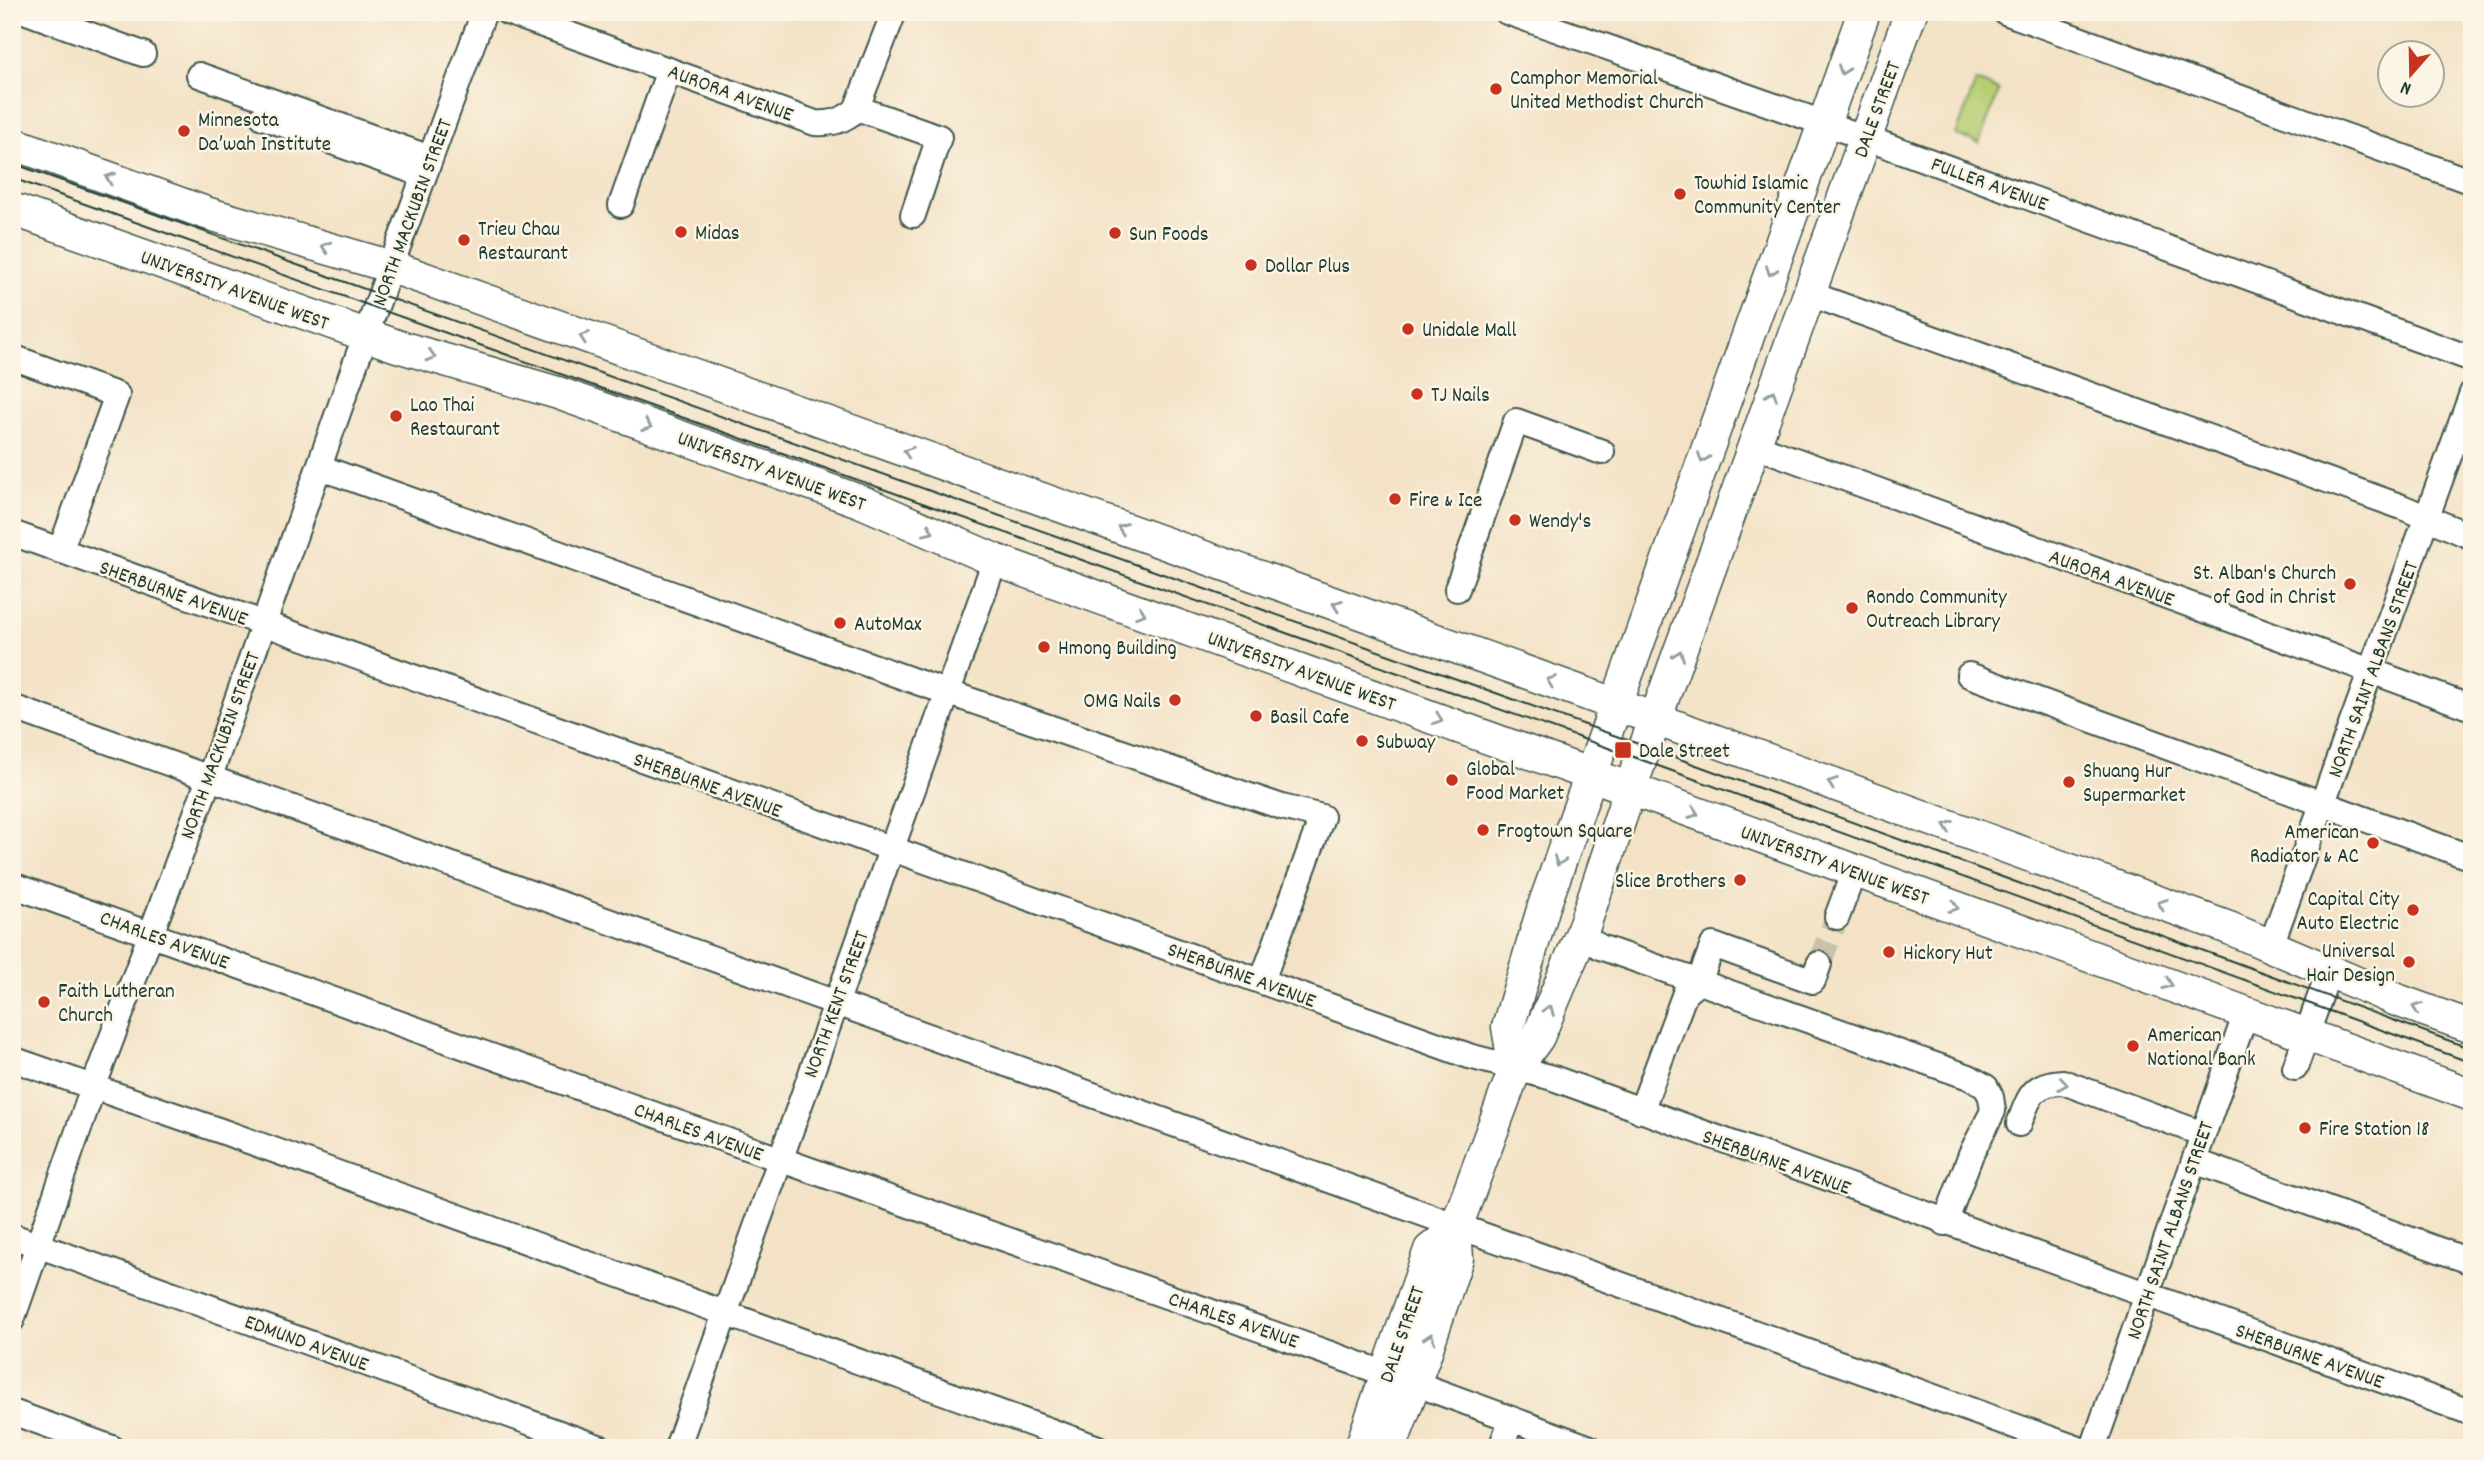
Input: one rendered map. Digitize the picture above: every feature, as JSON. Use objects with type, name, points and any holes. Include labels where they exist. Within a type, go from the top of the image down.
[{"type":"main road","name":"DALE STREET","points":[[1515,1069],[1508,1027],[1544,906],[1864,12]]},
{"type":"main road","name":"DALE STREET","points":[[1390,1448],[1401,1379],[1430,1250],[1456,1228],[1515,1069],[1538,1037],[1581,935],[1630,789],[1911,12]]},
{"type":"main road","points":[[12,143],[206,213],[391,267],[1615,705],[2271,945],[2394,999],[2472,1027]]},
{"type":"main road","name":"UNIVERSITY AVENUE WEST","points":[[12,209],[366,335],[558,393],[862,502],[995,560],[2472,1095]]},
{"type":"main road","name":"DALE STREET","points":[[1361,1448],[1401,1379]]},
{"type":"street","points":[[27,12],[143,54]]},
{"type":"street","name":"NORTH MACKUBIN STREET","points":[[12,1320],[93,1088],[209,779],[262,623],[484,12]]},
{"type":"street","name":"AURORA AVENUE","points":[[507,12],[816,122],[831,124],[844,120],[857,108]]},
{"type":"street","points":[[894,12],[857,108],[939,137],[913,215]]},
{"type":"street","name":"FULLER AVENUE","points":[[1507,12],[1866,138],[2472,359]]},
{"type":"street","points":[[2005,12],[2472,182]]},
{"type":"street","points":[[621,205],[669,70]]},
{"type":"street","points":[[199,75],[427,167]]},
{"type":"street","points":[[263,117],[427,167]]},
{"type":"street","points":[[1810,294],[2403,507],[2472,537]]},
{"type":"street","points":[[12,357],[117,395],[60,551]]},
{"type":"street","name":"NORTH SAINT ALBANS STREET","points":[[2271,945],[2472,393]]},
{"type":"street","points":[[1457,589],[1516,421],[1602,452]]},
{"type":"street","name":"AURORA AVENUE","points":[[1754,445],[2472,708]]},
{"type":"street","points":[[319,467],[948,692],[1270,802],[1322,817],[1262,981]]},
{"type":"street","name":"SHERBURNE AVENUE","points":[[12,533],[1469,1056],[1553,1079],[2472,1413]]},
{"type":"street","name":"NORTH KENT STREET","points":[[677,1448],[995,560]]},
{"type":"street","points":[[1969,675],[2472,858]]},
{"type":"street","points":[[12,707],[1456,1228],[2076,1448]]},
{"type":"street","points":[[1837,916],[1854,871]]},
{"type":"street","name":"CHARLES AVENUE","points":[[12,885],[1590,1448]]},
{"type":"street","points":[[1581,935],[1600,947],[1969,1077],[1986,1087],[1992,1097],[1993,1111],[1971,1154],[1945,1223]]},
{"type":"street","points":[[1641,1111],[1685,993],[1699,982],[1713,945],[1813,981],[1819,964]]},
{"type":"street","points":[[2294,1068],[2329,971]]},
{"type":"street","name":"NORTH SAINT ALBANS STREET","points":[[2093,1448],[2246,1013]]},
{"type":"street","points":[[12,1059],[221,1131],[1098,1448]]},
{"type":"street","points":[[2019,1124],[2029,1098],[2039,1087],[2063,1082],[2203,1134]]},
{"type":"street","points":[[2194,1161],[2472,1262]]},
{"type":"street","name":"EDMUND AVENUE","points":[[12,1236],[601,1448]]},
{"type":"street","points":[[12,1412],[112,1448]]},
{"type":"street","points":[[1501,1448],[1511,1419]]},
{"type":"green space","points":[[1976,81],[1999,90],[1979,143],[1956,135]]},
{"type":"tunnel","points":[[1819,964],[1837,917]]},
{"type":"tram line","points":[[12,163],[1647,747],[2472,1049]]},
{"type":"tram line","points":[[12,178],[1642,760],[2472,1063]]},
{"type":"place","name":"Camphor Memorial United Methodist Church","points":[[1496,89]]},
{"type":"place","name":"Minnesota Da’wah Institute","points":[[184,131]]},
{"type":"place","name":"Towhid Islamic Community Center","points":[[1680,194]]},
{"type":"place","name":"Midas","points":[[681,232]]},
{"type":"place","name":"Sun Foods","points":[[1115,233]]},
{"type":"place","name":"Trieu Chau Restaurant","points":[[464,240]]},
{"type":"place","name":"Dollar Plus","points":[[1251,265]]},
{"type":"place","name":"Unidale Mall","points":[[1408,329]]},
{"type":"place","name":"TJ Nails","points":[[1417,394]]},
{"type":"place","name":"Lao Thai Restaurant","points":[[396,416]]},
{"type":"place","name":"Fire & Ice","points":[[1395,499]]},
{"type":"place","name":"Wendy's","points":[[1515,520]]},
{"type":"place","name":"St. Alban's Church of God in Christ","points":[[2350,584]]},
{"type":"place","name":"Rondo Community Outreach Library","points":[[1852,608]]},
{"type":"place","name":"AutoMax","points":[[840,623]]},
{"type":"place","name":"Hmong Building","points":[[1044,647]]},
{"type":"place","name":"OMG Nails","points":[[1175,700]]},
{"type":"place","name":"Basil Cafe","points":[[1256,716]]},
{"type":"place","name":"Subway","points":[[1362,741]]},
{"type":"place","name":"Dale Street","points":[[1623,750]]},
{"type":"place","name":"Global Food Market","points":[[1452,780]]},
{"type":"place","name":"Shuang Hur Supermarket","points":[[2069,782]]},
{"type":"place","name":"Frogtown Square","points":[[1483,830]]},
{"type":"place","name":"American Radiator & AC","points":[[2373,843]]},
{"type":"place","name":"Slice Brothers","points":[[1740,880]]},
{"type":"place","name":"Capital City Auto Electric","points":[[2413,910]]},
{"type":"place","name":"Hickory Hut","points":[[1889,952]]},
{"type":"place","name":"Universal Hair Design","points":[[2409,962]]},
{"type":"place","name":"Faith Lutheran Church","points":[[44,1002]]},
{"type":"place","name":"American National Bank","points":[[2133,1046]]},
{"type":"place","name":"Fire Station 18","points":[[2305,1128]]}]
